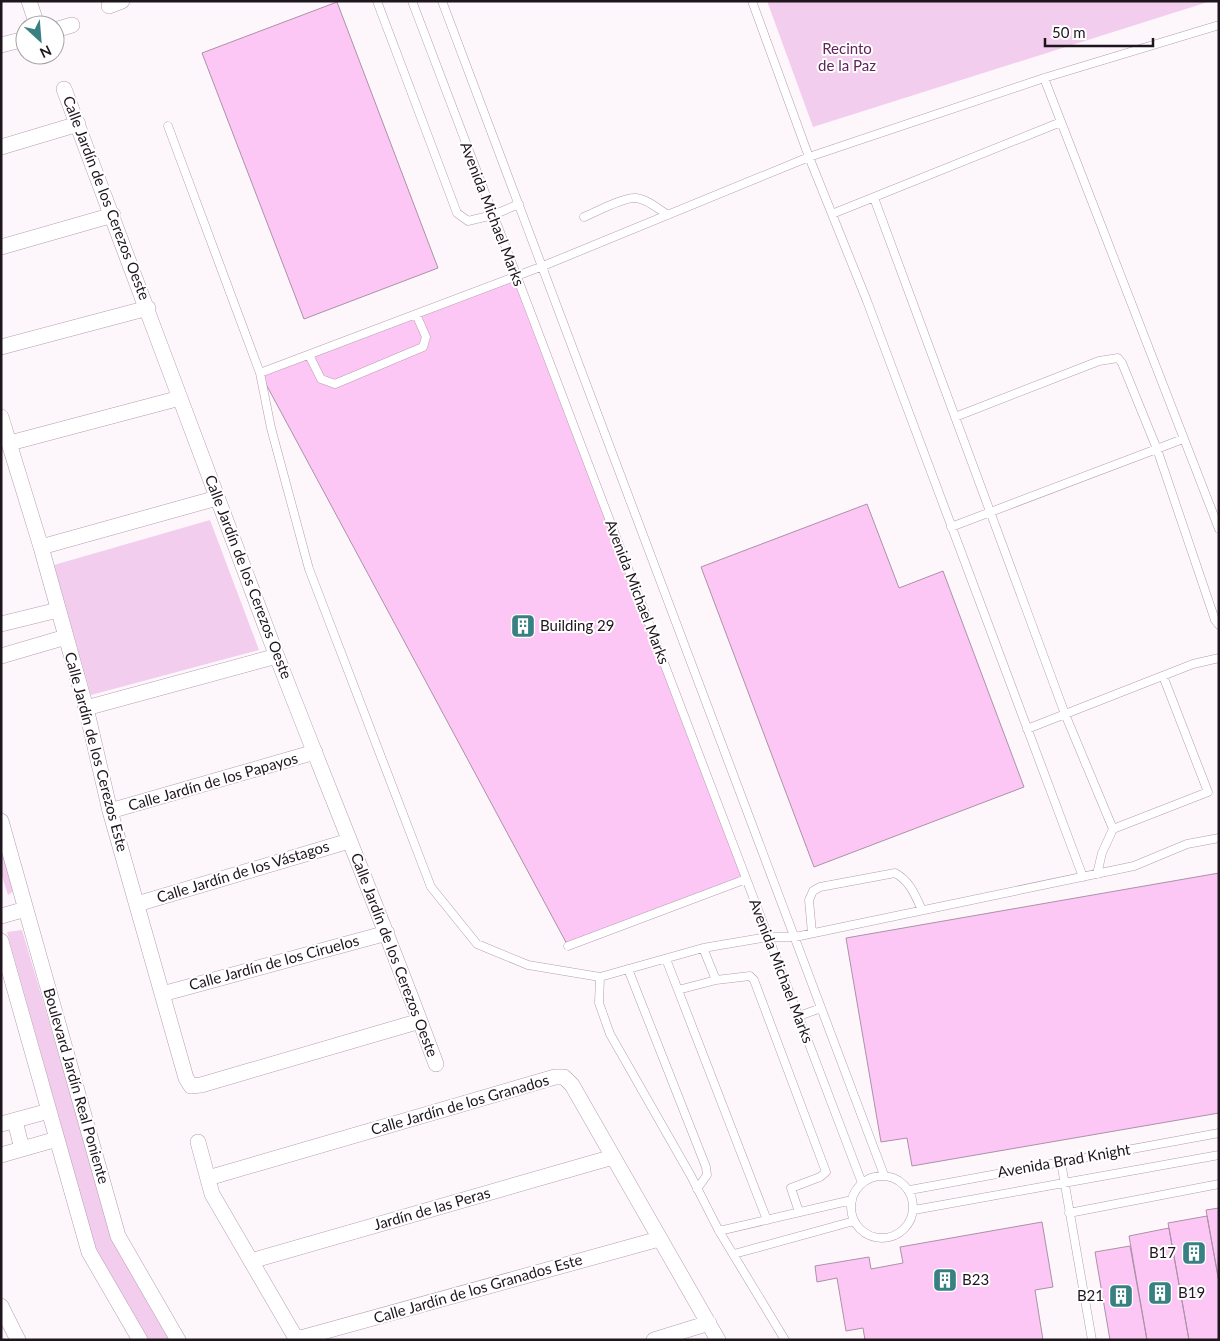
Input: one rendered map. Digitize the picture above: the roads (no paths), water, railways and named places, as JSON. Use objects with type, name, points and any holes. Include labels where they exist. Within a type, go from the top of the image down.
[{"type":"street","points":[[29,1],[34,15]]},
{"type":"street","points":[[65,27],[72,25]]},
{"type":"street","points":[[1,46],[15,42]]},
{"type":"street","name":"Calle Jardín de los Cerezos Oeste","points":[[64,89],[148,308],[277,656],[349,841],[387,932],[436,1064]]},
{"type":"street","points":[[1,147],[78,124]]},
{"type":"street","points":[[1,246],[113,215]]},
{"type":"street","points":[[1,347],[148,308]]},
{"type":"street","points":[[10,443],[180,398]]},
{"type":"street","name":"Calle Jardín de los Cerezos Este","points":[[1,417],[41,547],[86,708],[110,811],[186,1078],[191,1086],[420,1021]]},
{"type":"street","points":[[41,547],[217,498]]},
{"type":"street","points":[[1,624],[58,610]]},
{"type":"street","points":[[1,656],[66,636]]},
{"type":"street","points":[[86,708],[277,656]]},
{"type":"street","name":"Calle Jardín de los Papayos","points":[[110,811],[315,752]]},
{"type":"street","name":"Boulevard Jardín Real Poniente","points":[[1,821],[118,1236],[178,1340]]},
{"type":"street","name":"Calle Jardín de los Vástagos","points":[[137,904],[349,841]]},
{"type":"street","points":[[1,916],[26,909]]},
{"type":"street","name":"Calle Jardín de los Ciruelos","points":[[162,994],[387,932]]},
{"type":"street","points":[[1,940],[89,1252],[140,1340]]},
{"type":"street","name":"Calle Jardín de los Granados","points":[[208,1178],[555,1077],[564,1077],[572,1086],[718,1340]]},
{"type":"street","points":[[22,1149],[8,1122],[49,1111]]},
{"type":"street","points":[[1,1155],[57,1140]]},
{"type":"street","name":"Calle Jardín de los Granados Este","points":[[198,1142],[212,1194],[297,1340],[659,1238]]},
{"type":"street","name":"Jardín de las Peras","points":[[251,1261],[613,1157]]},
{"type":"street","points":[[1,1306],[18,1340]]},
{"type":"street","points":[[654,1340],[709,1324]]},
{"type":"lane","points":[[377,1],[457,213],[468,221],[493,216],[519,204]]},
{"type":"lane","name":"Avenida Michael Marks","points":[[412,1],[862,1183]]},
{"type":"lane","name":"Avenida Michael Marks","points":[[442,1],[884,1175]]},
{"type":"lane","points":[[752,1],[809,157],[867,301],[1083,877]]},
{"type":"lane","points":[[260,373],[543,266],[809,157],[1044,78],[1219,24]]},
{"type":"lane","points":[[1044,78],[1219,530]]},
{"type":"lane","points":[[832,214],[1060,122]]},
{"type":"lane","points":[[168,126],[260,373],[271,428],[309,569],[432,887],[476,944],[528,965],[600,978],[703,948],[768,937],[795,937],[812,934],[1134,866],[1187,844],[1219,838]]},
{"type":"lane","points":[[584,217],[626,199],[635,198],[643,200],[668,215]]},
{"type":"lane","points":[[874,198],[1065,714],[1113,829]]},
{"type":"lane","points":[[309,355],[321,380],[335,384],[423,347],[426,337],[416,314]]},
{"type":"lane","points":[[955,417],[1099,361],[1118,358],[1122,363],[1157,449],[1215,620],[1219,625]]},
{"type":"lane","points":[[951,526],[1183,439]]},
{"type":"lane","points":[[1027,729],[1193,664],[1219,658]]},
{"type":"lane","points":[[1097,874],[1102,853],[1113,829],[1208,792],[1163,676]]},
{"type":"lane","points":[[812,934],[809,900],[813,891],[820,887],[894,873],[904,878],[910,885],[922,910]]},
{"type":"lane","points":[[568,946],[746,879]]},
{"type":"lane","points":[[703,948],[716,980]]},
{"type":"lane","points":[[666,959],[767,1220]]},
{"type":"lane","points":[[628,969],[706,1167],[707,1175],[697,1189]]},
{"type":"lane","points":[[678,990],[716,980],[750,976],[754,980],[826,1172],[820,1177],[791,1188],[799,1212]]},
{"type":"lane","points":[[600,978],[599,1003],[610,1034],[691,1176],[719,1231],[785,1340]]},
{"type":"lane","points":[[799,1016],[821,1008]]},
{"type":"lane","name":"Avenida Brad Knight","points":[[910,1190],[1219,1133]]},
{"type":"lane","name":"Avenida Brad Knight","points":[[914,1210],[1219,1156]]},
{"type":"lane","points":[[1061,1162],[1092,1340]]},
{"type":"lane","points":[[884,1175],[899,1180],[910,1190],[914,1200],[914,1210],[908,1227],[895,1236],[880,1239],[864,1233],[854,1221],[851,1211],[852,1200],[856,1190],[862,1183],[872,1177],[884,1175]]},
{"type":"lane","points":[[1069,1212],[1219,1184]]},
{"type":"lane","points":[[719,1231],[852,1200]]},
{"type":"lane","points":[[734,1254],[854,1221]]},
{"type":"place","name":"Building 29","points":[[523,626]]},
{"type":"place","name":"B17","points":[[1194,1253]]},
{"type":"place","name":"B23","points":[[945,1280]]},
{"type":"place","name":"B19","points":[[1160,1293]]},
{"type":"place","name":"B21","points":[[1121,1296]]},
{"type":"park label","name":"Recinto de la Paz","points":[[847,58]]}]
